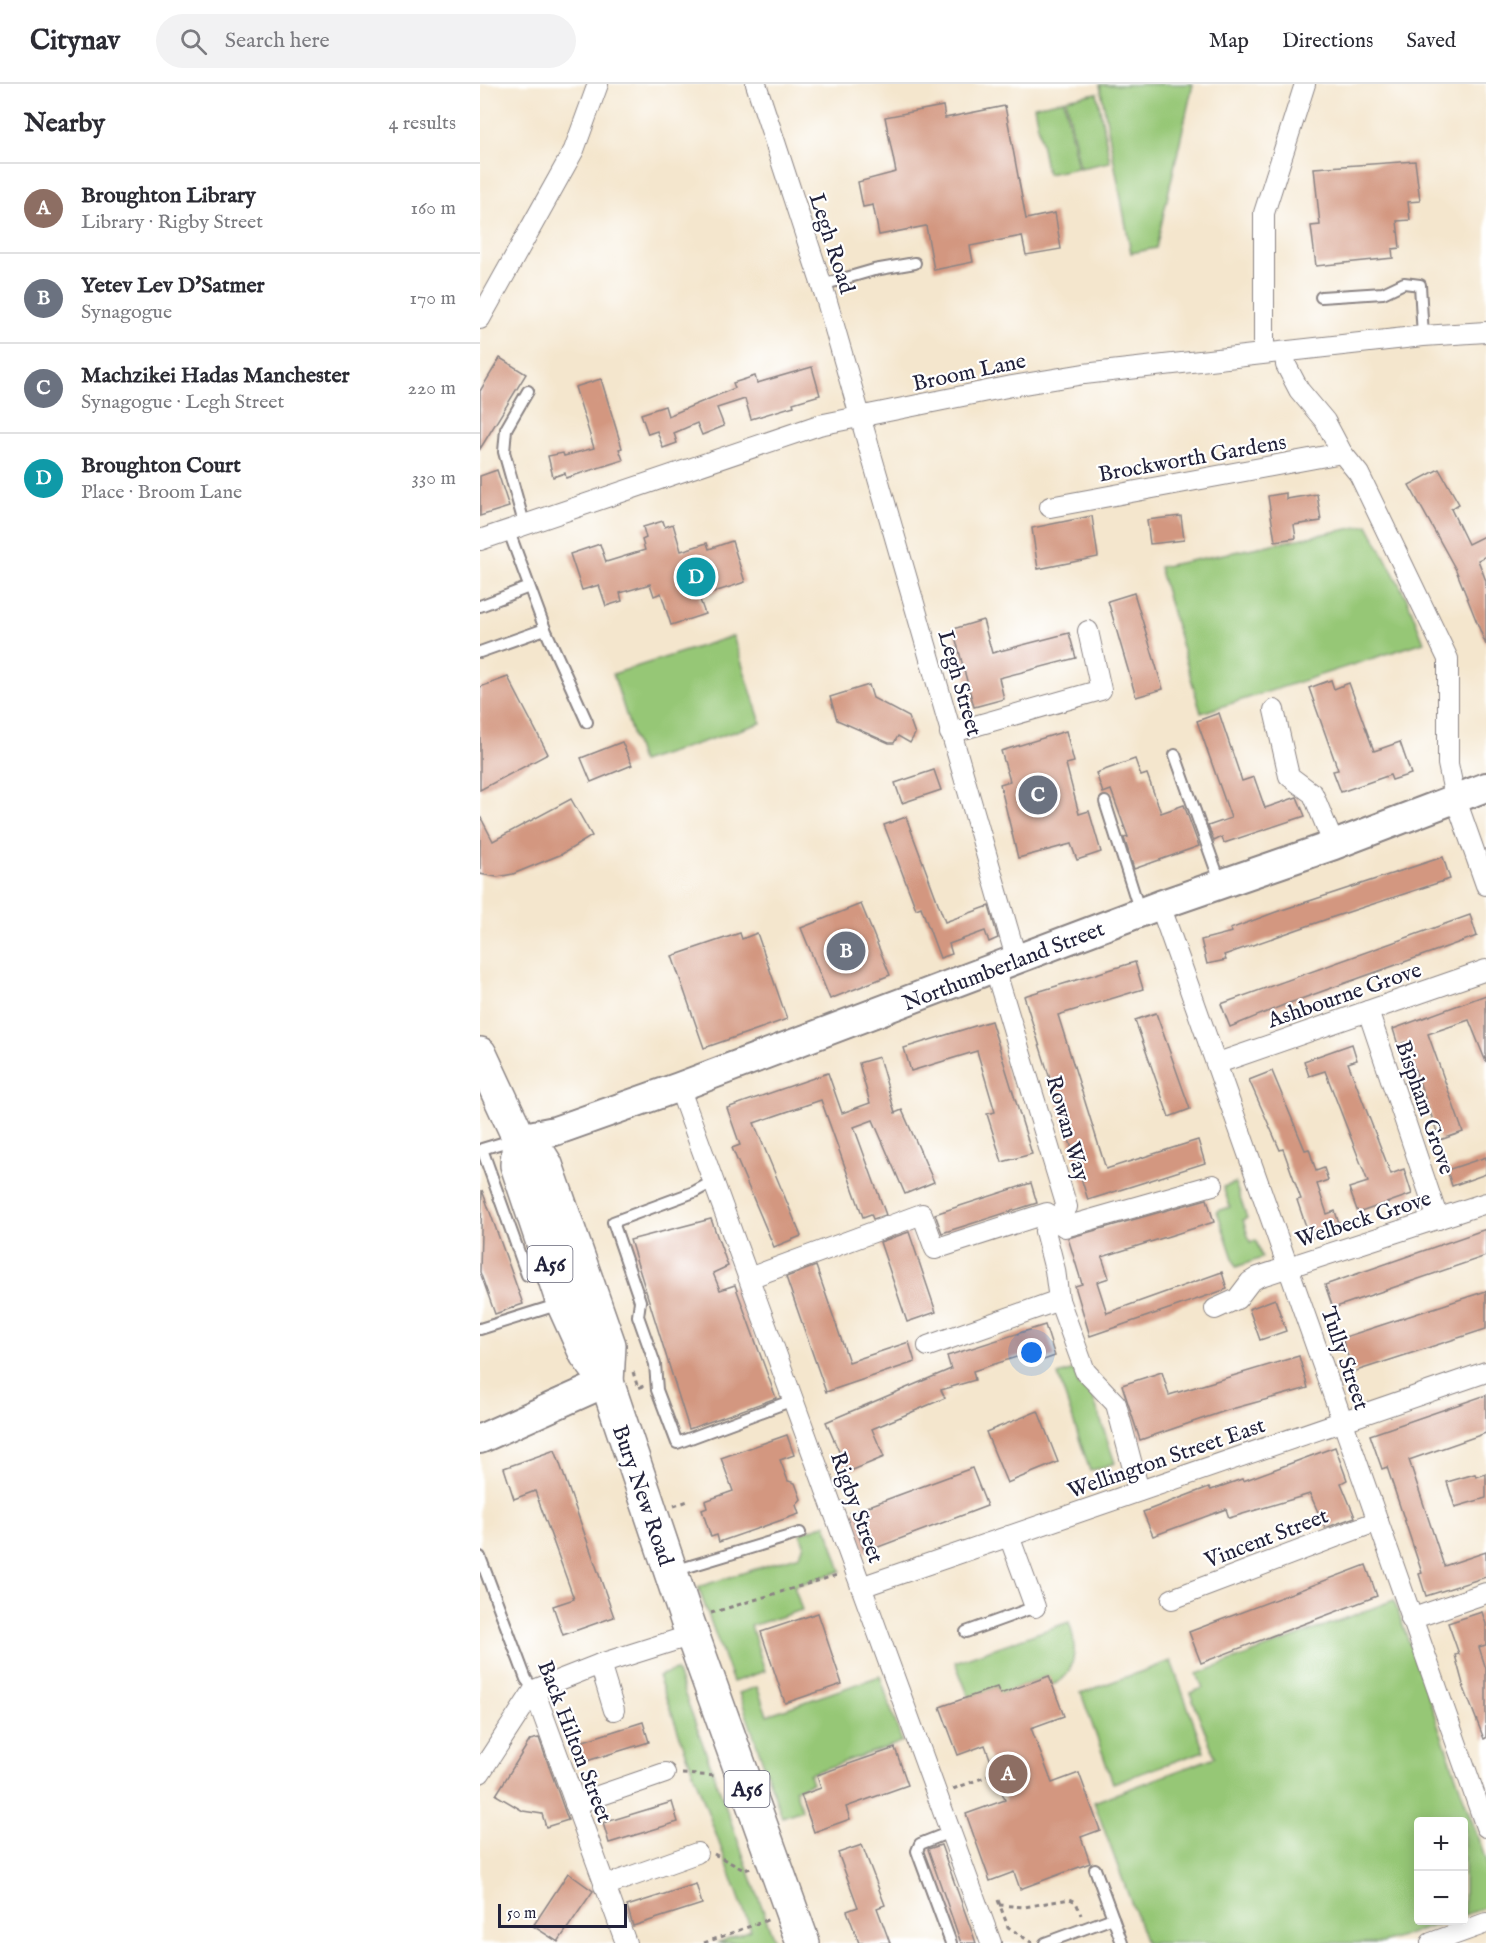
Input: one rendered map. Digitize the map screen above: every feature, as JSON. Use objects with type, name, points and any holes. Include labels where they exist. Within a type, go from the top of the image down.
[{"type":"highway","name":"Bury New Road","points":[[480,1054],[519,1138],[517,1165],[563,1303],[586,1354],[620,1375],[671,1572],[689,1628],[803,1943]]},
{"type":"highway","name":"A56","points":[[519,1138],[541,1157],[546,1165],[620,1375]]},
{"type":"street","points":[[480,319],[574,150],[598,84]]},
{"type":"street","name":"Legh Road","points":[[756,84],[822,285],[861,418]]},
{"type":"street","points":[[1264,353],[1264,213],[1305,84]]},
{"type":"street","name":"Broom Lane","points":[[480,540],[819,425],[1012,386],[1084,374],[1423,336],[1486,333]]},
{"type":"street","points":[[1285,352],[1286,366],[1299,390],[1325,421],[1342,453],[1359,474],[1448,659],[1448,764],[1455,798],[1486,885]]},
{"type":"street","name":"Legh Street","points":[[861,418],[950,733],[1006,965]]},
{"type":"street","name":"Brockworth Gardens","points":[[1050,507],[1342,453]]},
{"type":"street","points":[[950,733],[1101,690],[1088,631]]},
{"type":"street","points":[[1274,710],[1289,776],[1313,794],[1334,845]]},
{"type":"street","name":"Northumberland Street","points":[[519,1138],[555,1131],[679,1087],[1150,909],[1334,845],[1486,787]]},
{"type":"street","name":"Tully Street","points":[[1150,909],[1218,1064],[1411,1619],[1486,1827]]},
{"type":"street","name":"Rowan Way","points":[[1006,965],[1067,1207],[1045,1231],[1055,1270],[1059,1300]]},
{"type":"street","name":"Ashbourne Grove","points":[[1218,1064],[1486,970]]},
{"type":"street","name":"Bispham Grove","points":[[1368,1011],[1438,1219]]},
{"type":"street","name":"Rigby Street","points":[[679,1087],[991,1943]]},
{"type":"street","points":[[749,1278],[922,1214],[935,1249],[1047,1213],[1065,1227],[1213,1185]]},
{"type":"street","name":"Welbeck Grove","points":[[1215,1309],[1236,1299],[1258,1277],[1486,1203]]},
{"type":"street","points":[[928,1346],[1059,1300],[1085,1371],[1116,1404],[1139,1491]]},
{"type":"street","name":"Wellington Street East","points":[[858,1578],[1009,1536],[1486,1372]]},
{"type":"street","points":[[480,1439],[620,1375]]},
{"type":"street","name":"Vincent Street","points":[[1172,1599],[1378,1521]]},
{"type":"street","points":[[1009,1536],[1035,1607]]},
{"type":"street","points":[[1411,1619],[1486,1593]]},
{"type":"street","points":[[480,1773],[534,1690],[689,1628]]},
{"type":"street","points":[[600,1664],[614,1710]]},
{"type":"street","name":"Back Hilton Street","points":[[534,1690],[626,1943]]},
{"type":"street","points":[[575,1804],[665,1773]]},
{"type":"street","points":[[604,1886],[697,1853]]},
{"type":"street","points":[[1431,1943],[1486,1923]]},
{"type":"lane","points":[[822,285],[874,270],[915,263]]},
{"type":"lane","points":[[1321,297],[1383,293],[1404,283],[1420,285],[1423,336]]},
{"type":"lane","points":[[528,391],[506,429],[504,452],[516,526],[529,587],[587,722]]},
{"type":"lane","points":[[480,606],[529,587]]},
{"type":"lane","points":[[480,652],[545,628]]},
{"type":"lane","points":[[1175,755],[1222,884]]},
{"type":"lane","points":[[1105,802],[1150,909]]},
{"type":"lane","points":[[519,1138],[481,1149],[527,1275],[551,1266]]},
{"type":"lane","points":[[714,1181],[694,1192],[613,1222],[640,1301],[638,1316],[655,1364],[656,1382],[677,1443],[793,1400]]},
{"type":"lane","points":[[480,1329],[563,1303]]},
{"type":"lane","points":[[671,1572],[800,1533]]},
{"type":"lane","name":"Back Hilton Street","points":[[480,1557],[526,1679],[534,1690]]},
{"type":"lane","points":[[966,1632],[1035,1607]]},
{"type":"lane","points":[[951,1832],[920,1844],[917,1851],[951,1943]]},
{"type":"lane","points":[[1095,1869],[1122,1943]]},
{"type":"lane","points":[[1046,1943],[1113,1918]]},
{"type":"path","points":[[620,1375],[638,1388],[656,1382]]},
{"type":"path","points":[[689,1628],[858,1578]]},
{"type":"path","points":[[665,1773],[743,1778]]},
{"type":"path","points":[[937,1795],[996,1773]]},
{"type":"path","points":[[697,1853],[717,1854],[744,1870],[772,1862]]},
{"type":"path","points":[[998,1900],[1008,1927],[1032,1943]]},
{"type":"path","points":[[999,1905],[1024,1907],[1074,1900],[1086,1928]]},
{"type":"path","points":[[704,1943],[791,1911]]},
{"type":"green space","points":[[1193,84],[1156,248],[1131,253],[1100,85]]},
{"type":"green space","points":[[1097,93],[1110,162],[1080,168],[1066,99]]},
{"type":"green space","points":[[1064,100],[1078,168],[1047,174],[1034,106]]},
{"type":"green space","points":[[1368,525],[1407,599],[1424,642],[1201,713],[1159,567]]},
{"type":"green space","points":[[733,636],[761,723],[641,762],[613,674]]},
{"type":"green space","points":[[1235,1183],[1247,1218],[1243,1220],[1250,1242],[1256,1240],[1262,1258],[1236,1267],[1217,1211],[1230,1207],[1223,1187]]},
{"type":"green space","points":[[1074,1370],[1079,1386],[1092,1394],[1115,1463],[1090,1471],[1058,1375]]},
{"type":"green space","points":[[826,1524],[841,1571],[794,1586],[802,1610],[751,1626],[765,1671],[733,1682],[698,1587],[800,1555],[804,1544],[800,1533]]},
{"type":"green space","points":[[1394,1600],[1486,1861],[1486,1907],[1468,1914],[1468,1817],[1414,1817],[1414,1925],[1436,1925],[1383,1943],[1146,1943],[1094,1802],[1215,1757],[1190,1693],[1203,1688],[1197,1674]]},
{"type":"green space","points":[[1069,1622],[1074,1649],[1073,1658],[1067,1674],[1061,1680],[1052,1685],[1048,1676],[1000,1694],[997,1687],[969,1697],[955,1662]]},
{"type":"green space","points":[[1171,1661],[1204,1751],[1113,1783],[1081,1693]]},
{"type":"green space","points":[[676,1670],[775,1943],[717,1943],[751,1930],[658,1676]]},
{"type":"green space","points":[[880,1676],[902,1742],[809,1774],[812,1783],[795,1789],[802,1810],[782,1817],[739,1693],[757,1687],[767,1715]]},
{"type":"building","points":[[943,106],[945,118],[1005,106],[1026,219],[1055,213],[1061,249],[1026,255],[1022,236],[970,246],[973,262],[934,270],[926,226],[879,235],[873,205],[863,207],[858,182],[896,172],[885,117]]},
{"type":"building","points":[[1415,161],[1420,201],[1408,202],[1410,220],[1397,221],[1400,248],[1392,249],[1393,258],[1316,266],[1311,226],[1320,225],[1314,168]]},
{"type":"building","points":[[500,358],[526,374],[480,449],[480,391]]},
{"type":"building","points":[[812,367],[820,395],[793,403],[794,406],[751,419],[745,399],[717,408],[724,426],[702,435],[697,423],[674,433],[677,443],[663,448],[657,431],[648,434],[641,414],[665,406],[668,416],[735,388],[733,383],[755,376],[757,383]]},
{"type":"building","points":[[601,379],[622,448],[619,449],[623,460],[566,478],[565,473],[553,477],[548,456],[563,453],[564,456],[594,448],[575,387]]},
{"type":"building","points":[[1439,469],[1459,504],[1451,509],[1468,544],[1486,535],[1486,556],[1478,560],[1486,581],[1486,645],[1456,570],[1409,485]]},
{"type":"building","points":[[497,470],[509,507],[480,516],[480,476]]},
{"type":"building","points":[[1286,493],[1286,499],[1317,494],[1321,521],[1294,525],[1296,538],[1275,541],[1268,496]]},
{"type":"building","points":[[1092,516],[1098,557],[1038,569],[1032,528]]},
{"type":"building","points":[[1181,516],[1184,540],[1150,544],[1147,520]]},
{"type":"building","points":[[663,521],[665,527],[673,524],[681,551],[707,543],[709,549],[732,541],[745,582],[699,597],[705,614],[671,625],[661,593],[654,596],[650,584],[620,593],[622,601],[606,606],[599,585],[582,590],[570,554],[600,544],[606,562],[645,550],[642,540],[646,538],[643,527]]},
{"type":"building","points":[[1134,593],[1163,689],[1136,697],[1108,601]]},
{"type":"building","points":[[983,620],[992,653],[1069,633],[1076,658],[999,678],[1004,699],[974,707],[953,629]]},
{"type":"building","points":[[508,677],[548,754],[480,790],[480,687]]},
{"type":"building","points":[[1331,680],[1334,689],[1349,683],[1374,751],[1400,742],[1411,774],[1392,780],[1390,775],[1341,792],[1333,771],[1338,770],[1309,688]]},
{"type":"building","points":[[869,685],[873,698],[909,717],[915,734],[910,743],[898,736],[894,743],[889,743],[837,720],[830,697]]},
{"type":"building","points":[[1219,713],[1242,781],[1254,777],[1265,808],[1297,797],[1305,816],[1224,843],[1222,837],[1214,841],[1208,826],[1231,818],[1197,721]]},
{"type":"building","points":[[1066,731],[1074,762],[1066,764],[1079,814],[1089,811],[1101,852],[1077,860],[1071,844],[1018,858],[1000,784],[1010,781],[1001,751]]},
{"type":"building","points":[[622,742],[632,765],[591,782],[581,758]]},
{"type":"building","points":[[1135,759],[1141,776],[1147,774],[1161,813],[1184,805],[1199,846],[1134,869],[1124,838],[1128,837],[1111,790],[1103,793],[1096,773]]},
{"type":"building","points":[[934,770],[941,790],[902,803],[895,783]]},
{"type":"building","points":[[571,799],[592,836],[562,854],[513,874],[497,877],[480,874],[480,816],[493,841]]},
{"type":"building","points":[[906,817],[945,922],[989,906],[998,938],[989,942],[985,931],[949,944],[952,954],[940,958],[921,907],[916,909],[884,825]]},
{"type":"building","points":[[1443,857],[1450,879],[1224,955],[1226,960],[1207,964],[1201,940],[1232,932],[1230,929],[1276,912]]},
{"type":"building","points":[[861,904],[890,975],[830,999],[801,928]]},
{"type":"building","points":[[1470,915],[1477,936],[1284,1005],[1230,1027],[1221,1004]]},
{"type":"building","points":[[740,933],[742,939],[757,933],[787,1019],[704,1048],[672,956]]},
{"type":"building","points":[[1135,962],[1143,989],[1058,1015],[1106,1169],[1198,1140],[1205,1163],[1088,1200],[1024,996]]},
{"type":"building","points":[[1486,995],[1486,1062],[1469,1020],[1428,1034],[1463,1132],[1440,1140],[1405,1042],[1398,1045],[1393,1029]]},
{"type":"building","points":[[1156,1013],[1190,1109],[1169,1117],[1135,1020]]},
{"type":"building","points":[[991,1021],[1032,1154],[1002,1162],[987,1114],[995,1112],[977,1051],[911,1071],[904,1048]]},
{"type":"building","points":[[1352,1044],[1357,1060],[1348,1063],[1391,1174],[1404,1169],[1412,1194],[1358,1213],[1349,1188],[1368,1182],[1325,1071],[1309,1076],[1304,1061]]},
{"type":"building","points":[[879,1057],[895,1113],[902,1110],[934,1182],[905,1194],[873,1120],[854,1127],[886,1215],[873,1219],[871,1214],[863,1217],[821,1100],[754,1123],[801,1236],[774,1247],[732,1148],[740,1145],[727,1108],[828,1073],[842,1113],[870,1103],[859,1063]]},
{"type":"building","points":[[1272,1071],[1305,1150],[1309,1149],[1316,1171],[1324,1168],[1328,1180],[1317,1184],[1327,1214],[1335,1211],[1340,1227],[1310,1238],[1297,1200],[1301,1199],[1283,1149],[1280,1150],[1249,1080]]},
{"type":"building","points":[[1486,1157],[1486,1174],[1452,1186],[1447,1170]]},
{"type":"building","points":[[1031,1183],[1037,1203],[942,1233],[935,1214]]},
{"type":"building","points":[[482,1190],[523,1304],[495,1314],[480,1272]]},
{"type":"building","points":[[1207,1199],[1214,1222],[1102,1257],[1109,1278],[1097,1282],[1107,1313],[1222,1272],[1227,1289],[1090,1336],[1075,1286],[1082,1284],[1068,1238]]},
{"type":"building","points":[[711,1219],[728,1266],[713,1273],[720,1290],[735,1285],[776,1398],[689,1429],[630,1240]]},
{"type":"building","points":[[1486,1229],[1486,1256],[1333,1308],[1325,1285]]},
{"type":"building","points":[[909,1232],[936,1312],[907,1322],[880,1242]]},
{"type":"building","points":[[816,1266],[849,1362],[909,1342],[915,1362],[826,1392],[786,1277]]},
{"type":"building","points":[[1486,1291],[1486,1329],[1353,1372],[1342,1338]]},
{"type":"building","points":[[1275,1299],[1286,1331],[1260,1340],[1249,1309]]},
{"type":"building","points":[[1045,1325],[1055,1356],[1032,1364],[1029,1353],[973,1371],[975,1380],[941,1390],[945,1398],[872,1429],[884,1457],[848,1472],[826,1422],[951,1369],[947,1356]]},
{"type":"building","points":[[1299,1356],[1308,1388],[1228,1410],[1140,1440],[1122,1385],[1162,1372],[1169,1395]]},
{"type":"building","points":[[1486,1395],[1486,1433],[1409,1460],[1444,1566],[1486,1552],[1486,1577],[1426,1596],[1419,1574],[1422,1573],[1387,1467],[1382,1469],[1370,1435]]},
{"type":"building","points":[[1038,1411],[1058,1462],[1007,1483],[986,1432]]},
{"type":"building","points":[[787,1435],[794,1455],[780,1460],[788,1481],[795,1483],[801,1499],[796,1505],[799,1514],[719,1542],[717,1535],[711,1537],[702,1510],[707,1508],[705,1501],[733,1491],[721,1458]]},
{"type":"building","points":[[1335,1447],[1347,1480],[1341,1483],[1355,1517],[1325,1528],[1310,1494],[1229,1518],[1226,1509],[1153,1536],[1143,1512],[1209,1487],[1211,1490],[1242,1479],[1243,1481]]},
{"type":"building","points":[[555,1450],[614,1617],[563,1635],[553,1606],[574,1599],[535,1491],[514,1499],[504,1468]]},
{"type":"building","points":[[972,1468],[987,1506],[865,1552],[850,1513]]},
{"type":"building","points":[[1475,1474],[1476,1477],[1486,1474],[1486,1498],[1455,1507],[1447,1482]]},
{"type":"building","points":[[1366,1565],[1377,1596],[1201,1663],[1189,1632]]},
{"type":"building","points":[[1482,1612],[1486,1624],[1486,1645],[1479,1647],[1486,1669],[1486,1738],[1484,1739],[1464,1688],[1455,1655],[1459,1654],[1448,1623]]},
{"type":"building","points":[[818,1613],[842,1684],[785,1703],[761,1632]]},
{"type":"building","points":[[1049,1676],[1064,1716],[1031,1728],[1052,1783],[1079,1773],[1100,1830],[1081,1837],[1090,1863],[1020,1889],[1014,1872],[990,1881],[966,1814],[1005,1800],[985,1745],[958,1755],[940,1707],[997,1687],[1000,1694]]},
{"type":"building","points":[[643,1722],[649,1742],[580,1763],[574,1744]]},
{"type":"building","points":[[539,1738],[568,1820],[546,1827],[542,1814],[523,1811],[496,1795],[530,1740]]},
{"type":"building","points":[[895,1748],[908,1785],[846,1807],[850,1819],[814,1832],[801,1795],[821,1788],[817,1775]]},
{"type":"building","points":[[672,1802],[678,1822],[609,1843],[603,1823]]},
{"type":"building","points":[[862,1845],[885,1905],[877,1908],[890,1943],[859,1943],[847,1911],[858,1907],[838,1853]]},
{"type":"building","points":[[941,1845],[976,1943],[961,1943],[928,1849]]},
{"type":"building","points":[[568,1873],[593,1891],[558,1942],[533,1926]]},
{"type":"building","points":[[696,1884],[702,1904],[633,1926],[627,1906]]},
{"type":"place","name":"Broughton Court","points":[[696,577]]},
{"type":"place","name":"Machzikei Hadas Manchester","points":[[1038,795]]},
{"type":"place","name":"Yetev Lev D'Satmer","points":[[846,951]]},
{"type":"place","name":"Broughton Library","points":[[1008,1774]]}]
